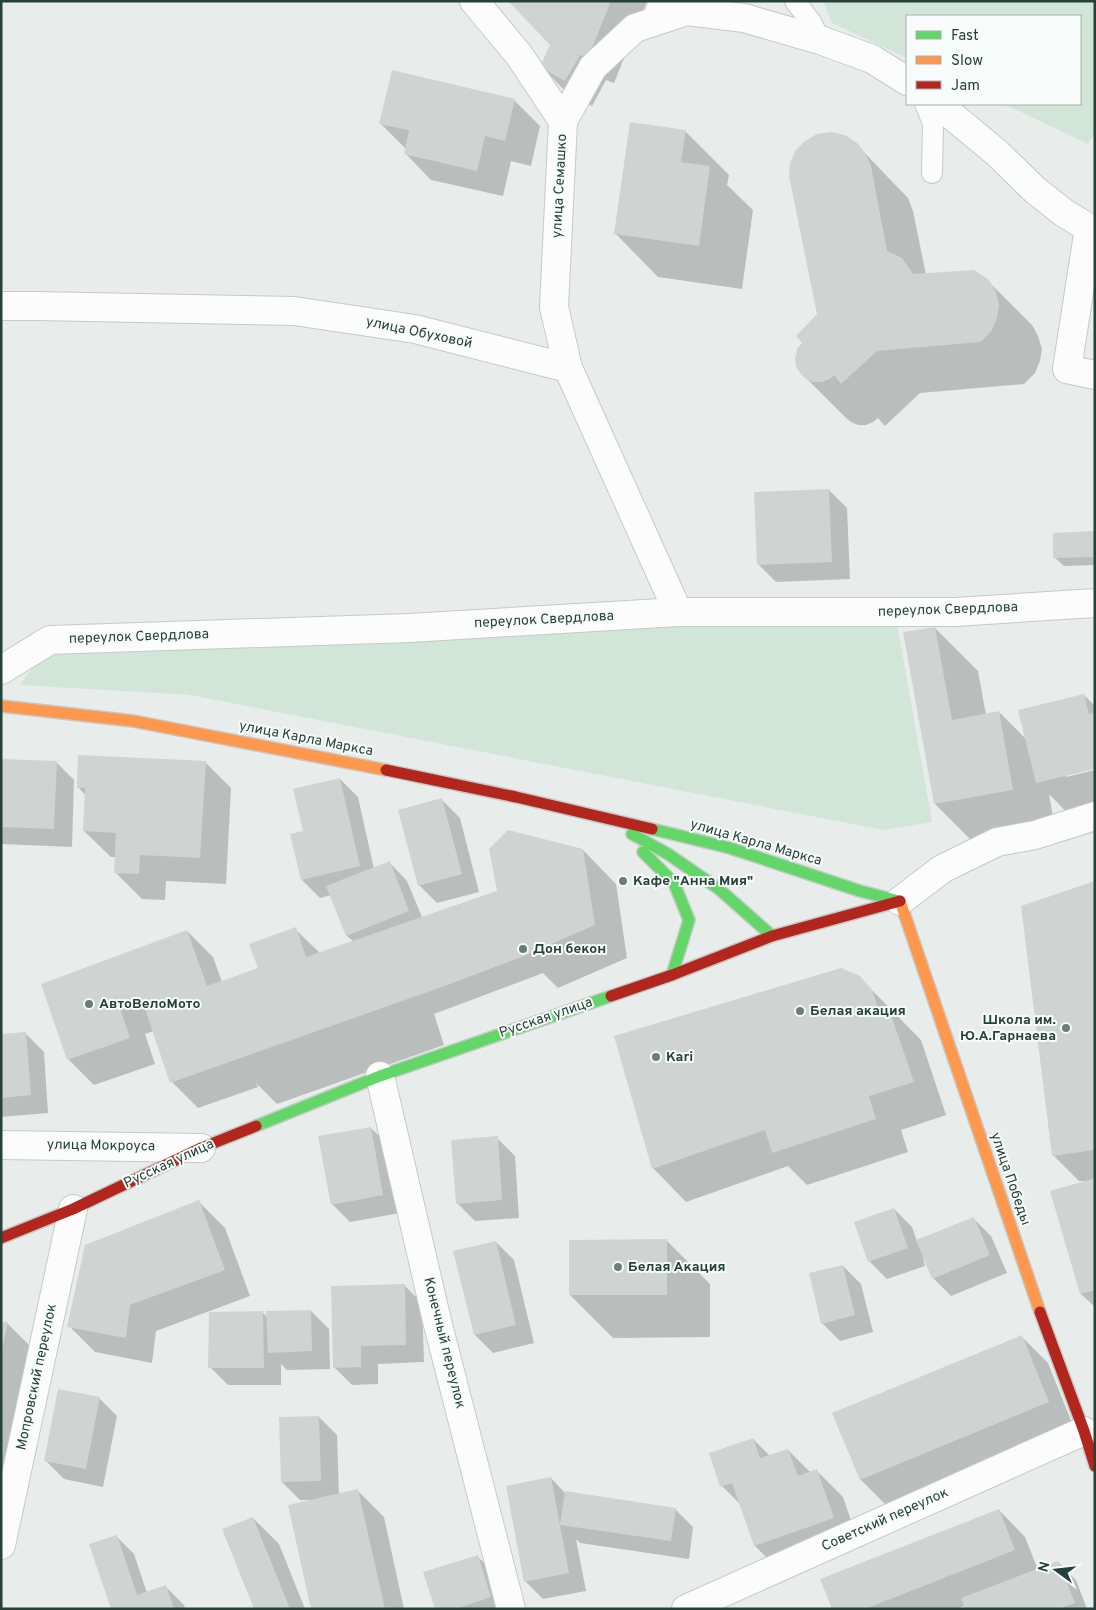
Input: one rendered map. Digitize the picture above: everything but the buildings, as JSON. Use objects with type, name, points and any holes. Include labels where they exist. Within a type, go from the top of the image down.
[{"type":"main road","name":"улица Карла Маркса","points":[[1,706],[142,723],[331,758],[516,797],[730,848],[860,891],[900,901]]},
{"type":"main road","name":"улица Карла Маркса","points":[[602,818],[668,854],[719,889],[772,936]]},
{"type":"main road","name":"улица Карла Маркса","points":[[602,818],[642,850],[674,883],[689,920],[672,975]]},
{"type":"main road","name":"Русская улица","points":[[1,1238],[73,1210],[201,1148],[380,1076],[672,975],[772,936],[900,901]]},
{"type":"main road","name":"улица Победы","points":[[900,901],[1032,1293],[1089,1429],[1094,1463]]},
{"type":"street","name":"улица Семашко","points":[[474,1],[519,55],[563,120],[554,307],[568,368]]},
{"type":"street","points":[[563,120],[593,67],[655,12],[687,11],[744,18],[820,40],[872,59],[906,80]]},
{"type":"street","points":[[939,105],[996,153],[1035,190],[1064,213],[1089,228],[1067,369],[1095,375]]},
{"type":"street","name":"улица Обуховой","points":[[1,306],[294,311],[415,330],[568,368]]},
{"type":"street","points":[[568,368],[678,612]]},
{"type":"street","name":"переулок Свердлова","points":[[1,670],[50,640],[409,628],[678,612],[955,612],[1095,603]]},
{"type":"street","name":"Русская улица","points":[[900,901],[942,869],[997,842],[1035,834],[1095,816]]},
{"type":"street","name":"Конечный переулок","points":[[380,1076],[438,1321],[511,1609]]},
{"type":"street","name":"улица Мокроуса","points":[[1,1145],[201,1148]]},
{"type":"street","name":"Мопровский переулок","points":[[1,1545],[73,1210]]},
{"type":"street","name":"Советский переулок","points":[[686,1609],[1089,1429]]},
{"type":"lane","points":[[795,1],[811,22],[820,40]]},
{"type":"lane","points":[[925,105],[932,123],[932,173]]},
{"type":"green space","points":[[823,1],[1095,1],[1095,133],[1088,144],[1006,105],[1081,105],[1081,15],[906,15],[906,58],[832,23]]},
{"type":"green space","points":[[896,617],[932,822],[883,830],[190,695],[20,685],[42,653],[669,622]]},
{"type":"traffic: fast","points":[[652,829],[730,848],[860,891],[899,901]]},
{"type":"traffic: fast","points":[[632,834],[668,854],[719,889],[772,936]]},
{"type":"traffic: fast","points":[[643,852],[674,883],[689,920],[672,975]]},
{"type":"traffic: fast","points":[[256,1126],[380,1076],[611,996]]},
{"type":"traffic: slow","points":[[1,706],[133,721],[386,770]]},
{"type":"traffic: slow","points":[[900,901],[1040,1312]]},
{"type":"traffic: jam","points":[[386,770],[516,797],[652,829]]},
{"type":"traffic: jam","points":[[611,996],[672,975],[772,936],[900,901]]},
{"type":"traffic: jam","points":[[1,1238],[73,1209],[201,1148],[256,1126]]},
{"type":"traffic: jam","points":[[1040,1312],[1095,1466]]},
{"type":"place","name":"Кафе \"Анна Мия\"","points":[[623,881]]},
{"type":"place","name":"Дон бекон","points":[[523,949]]},
{"type":"place","name":"АвтоВелоМото","points":[[89,1004]]},
{"type":"place","name":"Белая акация","points":[[800,1011]]},
{"type":"place","name":"Школа им. Ю.А.Гарнаева","points":[[1066,1028]]},
{"type":"place","name":"Kari","points":[[656,1057]]},
{"type":"place","name":"Белая Акация","points":[[618,1267]]}]
